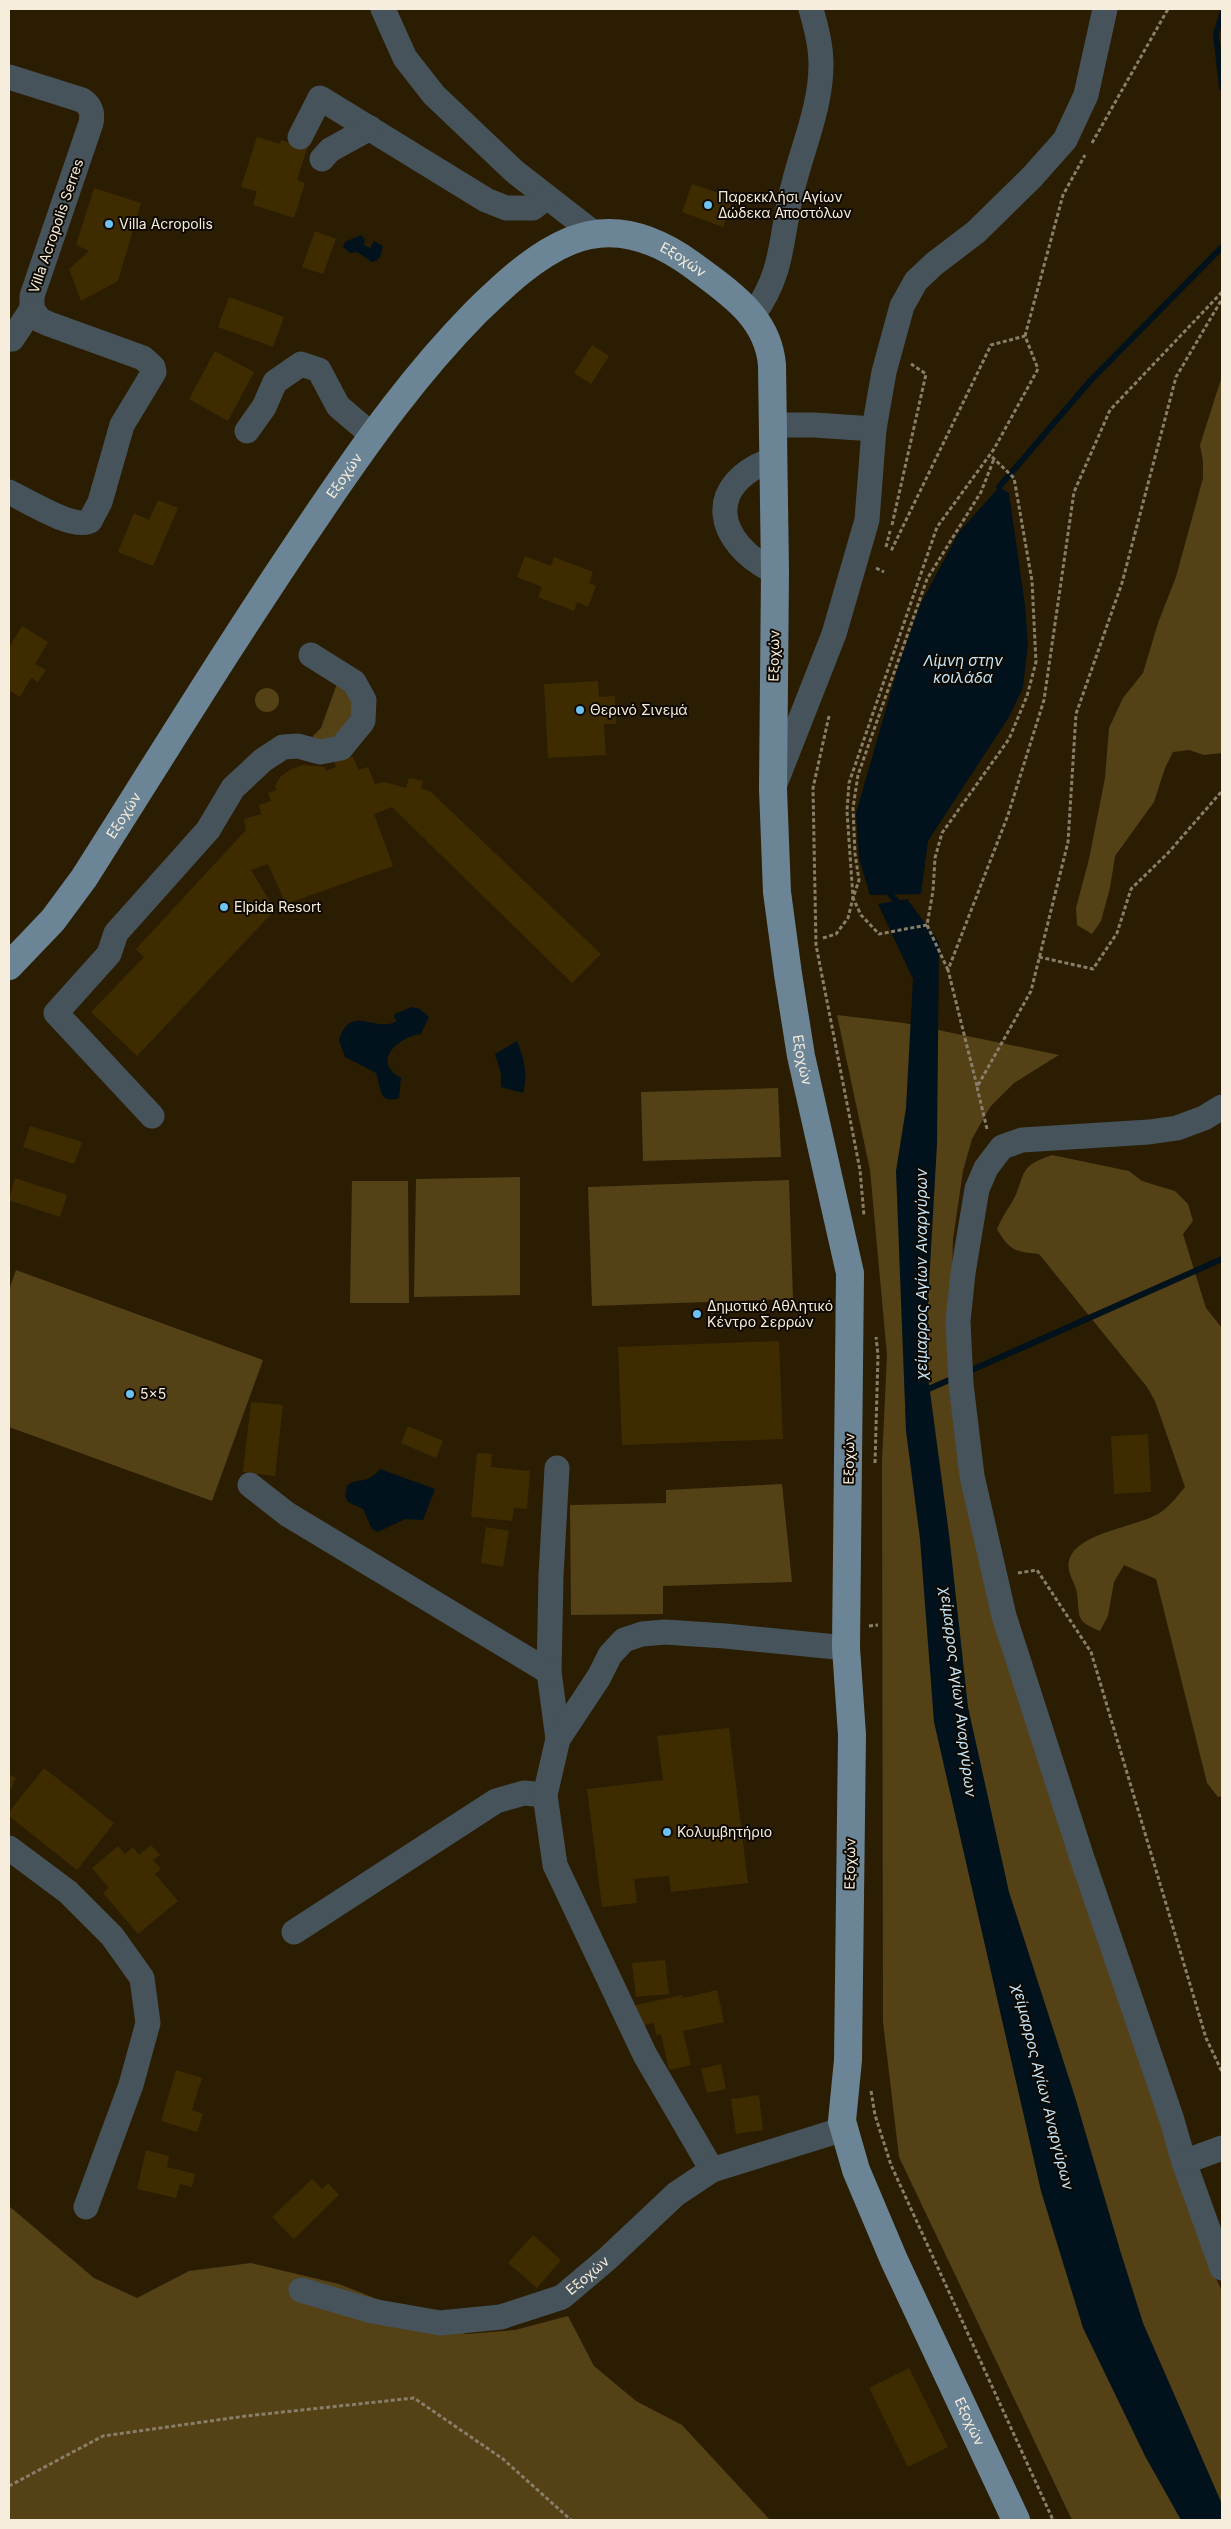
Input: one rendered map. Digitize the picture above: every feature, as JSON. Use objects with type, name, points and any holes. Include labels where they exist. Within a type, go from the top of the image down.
[{"type":"main road","name":"Εξοχών","points":[[9,966],[53,920],[78,886],[262,598],[372,435],[423,370],[493,296],[517,274],[552,250],[571,241],[595,234],[621,233],[662,246],[709,278],[753,315],[764,332],[771,353],[775,572],[773,789],[778,892],[793,1010],[850,1273],[846,1648],[852,1735],[848,2060],[842,2120],[856,2170],[894,2260],[1016,2520]]},
{"type":"street","points":[[383,9],[405,58],[422,80],[493,151],[547,197],[595,234]]},
{"type":"street","points":[[753,315],[770,290],[776,273],[794,184],[817,100],[821,51],[812,9]]},
{"type":"street","points":[[773,789],[834,634],[866,520],[874,429],[890,350],[902,306],[916,281],[976,232],[1032,177],[1065,140],[1086,95],[1105,9]]},
{"type":"street","name":"Villa Acropolis Serres","points":[[9,77],[82,100],[89,105],[92,113],[91,123],[32,296],[32,309],[40,320],[144,358],[154,367],[154,372],[122,424],[98,507],[90,521],[83,524],[66,520],[9,492]]},
{"type":"street","points":[[300,137],[320,98],[486,200],[506,208],[533,208],[547,197]]},
{"type":"street","points":[[322,159],[330,150],[370,128]]},
{"type":"street","points":[[9,339],[12,339],[32,309]]},
{"type":"street","points":[[247,431],[264,407],[275,382],[301,364],[319,370],[338,406],[372,435]]},
{"type":"street","points":[[773,426],[814,425],[874,429]]},
{"type":"street","points":[[774,459],[756,466],[736,484],[726,502],[724,515],[731,537],[744,552],[756,562],[775,572]]},
{"type":"street","points":[[152,1116],[56,1014],[108,954],[116,933],[208,830],[233,788],[263,760],[283,748],[298,746],[320,752],[341,748],[363,721],[364,700],[354,682],[311,655]]},
{"type":"street","points":[[1222,1107],[1189,1124],[1166,1129],[1015,1141],[1002,1148],[994,1156],[982,1178],[973,1206],[958,1321],[961,1384],[972,1476],[1004,1616],[1082,1858],[1171,2117],[1184,2162],[1222,2268]]},
{"type":"street","points":[[557,1468],[551,1576],[549,1672],[558,1739]]},
{"type":"street","points":[[250,1485],[287,1514],[549,1672]]},
{"type":"street","points":[[712,2170],[644,2055],[555,1865],[545,1795],[558,1739],[599,1677],[610,1655],[624,1640],[642,1634],[665,1632],[725,1636],[846,1648]]},
{"type":"street","points":[[294,1932],[496,1801],[524,1793],[545,1795]]},
{"type":"street","points":[[9,1848],[68,1892],[112,1936],[142,1978],[148,2023],[131,2085],[86,2207]]},
{"type":"street","name":"Εξοχών","points":[[301,2290],[372,2311],[440,2323],[501,2318],[562,2297],[607,2259],[676,2194],[712,2170],[844,2129]]},
{"type":"street","points":[[1184,2162],[1222,2148]]},
{"type":"path","points":[[1091,144],[1168,9]]},
{"type":"path","points":[[926,925],[878,934],[861,915],[853,898],[848,812],[849,783],[937,527],[990,455],[1038,369],[1024,336],[1063,195],[1086,152]]},
{"type":"path","points":[[948,970],[1008,815],[1044,700],[1074,492],[1110,410],[1222,292]]},
{"type":"path","points":[[977,1087],[1031,991],[1068,842],[1076,714],[1122,583],[1176,377],[1222,299]]},
{"type":"path","points":[[891,551],[991,345],[1024,336]]},
{"type":"path","points":[[884,554],[926,374],[890,350]]},
{"type":"path","points":[[990,455],[1014,478],[1032,581],[1036,662],[1027,696],[1009,739],[942,833],[935,858],[926,925],[948,970],[994,1156]]},
{"type":"path","points":[[823,938],[836,934],[848,918],[859,880],[855,854],[853,808],[858,775],[927,580],[981,492],[995,460]]},
{"type":"path","points":[[876,576],[881,561]]},
{"type":"path","points":[[831,710],[813,788],[816,945],[860,1170],[864,1219]]},
{"type":"path","points":[[1039,957],[1093,969],[1117,932],[1131,889],[1168,853],[1222,791]]},
{"type":"path","points":[[874,1472],[878,1356],[876,1336]]},
{"type":"path","points":[[994,1577],[1037,1570],[1090,1652],[1206,2038],[1222,2072]]},
{"type":"path","points":[[870,1635],[871,1617]]},
{"type":"path","points":[[871,2086],[875,2115],[891,2165],[1053,2520]]},
{"type":"path","points":[[9,2486],[103,2436],[246,2416],[414,2398],[503,2459],[571,2520]]},
{"type":"shaded area","points":[[1222,376],[1222,753],[1204,755],[1189,750],[1173,752],[1165,768],[1154,802],[1115,856],[1110,888],[1101,921],[1092,934],[1077,925],[1076,908],[1089,859],[1105,778],[1109,728],[1123,698],[1143,673],[1158,623],[1176,577],[1203,478],[1203,461],[1200,445]]},
{"type":"shaded area","points":[[338,681],[354,705],[345,735],[314,743],[313,736],[321,728]]},
{"type":"shaded area","points":[[267,688],[276,691],[279,700],[276,709],[267,712],[258,709],[255,700],[258,691]]},
{"type":"shaded area","points":[[837,1015],[904,1023],[1059,1055],[1014,1083],[990,1107],[972,1139],[963,1171],[953,1239],[951,1316],[964,1458],[1209,2264],[1222,2291],[1222,2520],[1072,2520],[899,2157],[883,2022],[882,1461],[887,1355],[870,1170]]},
{"type":"shaded area","points":[[778,1088],[781,1157],[643,1161],[641,1092]]},
{"type":"shaded area","points":[[1052,1155],[1129,1171],[1142,1181],[1175,1191],[1188,1204],[1193,1221],[1183,1234],[1206,1308],[1222,1328],[1222,1796],[1218,1797],[1207,1783],[1156,1579],[1124,1565],[1114,1582],[1108,1616],[1100,1631],[1086,1624],[1080,1617],[1076,1590],[1068,1565],[1074,1551],[1083,1543],[1095,1537],[1139,1522],[1161,1512],[1185,1487],[1155,1401],[1147,1387],[1039,1254],[1014,1249],[1009,1246],[997,1229],[1017,1193],[1027,1168],[1041,1159]]},
{"type":"shaded area","points":[[520,1177],[520,1295],[414,1297],[416,1179]]},
{"type":"shaded area","points":[[789,1180],[793,1299],[592,1306],[588,1187]]},
{"type":"shaded area","points":[[352,1181],[408,1181],[409,1303],[350,1303]]},
{"type":"shaded area","name":"5x5","points":[[16,1270],[263,1360],[212,1501],[9,1427],[9,1290]]},
{"type":"shaded area","points":[[782,1484],[792,1582],[663,1586],[663,1614],[571,1615],[570,1505],[666,1503],[666,1490]]},
{"type":"shaded area","points":[[9,2206],[94,2278],[137,2298],[189,2271],[251,2263],[339,2284],[466,2334],[515,2330],[568,2316],[594,2366],[636,2401],[682,2425],[770,2520],[9,2520]]},
{"type":"water","points":[[361,235],[365,239],[364,245],[370,248],[374,241],[383,246],[377,260],[372,262],[357,252],[350,253],[343,247],[345,242]]},
{"type":"water","name":"Λίμνη στην κοιλάδα","points":[[999,487],[1009,493],[1025,605],[1028,643],[1023,688],[1009,717],[928,841],[921,894],[870,895],[859,858],[856,813],[898,667],[921,603],[959,532]]},
{"type":"water","points":[[907,899],[939,942],[937,1144],[925,1354],[949,1534],[968,1707],[1009,1892],[1075,2097],[1120,2250],[1143,2323],[1222,2504],[1222,2520],[1181,2520],[1145,2456],[1083,2328],[1041,2191],[934,1722],[920,1539],[906,1431],[896,1171],[906,1108],[913,979],[878,904]]},
{"type":"water","points":[[412,1007],[420,1009],[429,1017],[421,1034],[404,1040],[391,1051],[388,1065],[392,1072],[401,1078],[399,1098],[387,1099],[382,1093],[376,1073],[345,1057],[339,1040],[344,1029],[350,1023],[365,1021],[389,1024],[397,1021],[394,1017],[395,1014]]},
{"type":"water","points":[[517,1041],[522,1053],[524,1067],[523,1093],[501,1087],[501,1073],[495,1054]]},
{"type":"water","points":[[380,1469],[435,1489],[423,1520],[405,1519],[378,1532],[372,1529],[363,1509],[348,1502],[345,1496],[347,1486],[371,1477]]},
{"type":"building","points":[[257,137],[280,144],[281,140],[307,148],[297,180],[305,183],[294,218],[253,205],[257,191],[241,187]]},
{"type":"building","name":"Παρεκκλήσι Αγίων Δώδεκα Αποστόλων","points":[[692,184],[733,198],[723,227],[682,212]]},
{"type":"building","name":"Villa Acropolis","points":[[94,188],[141,203],[118,281],[81,301],[69,269],[89,251],[76,245]]},
{"type":"building","points":[[315,231],[336,239],[323,274],[302,267]]},
{"type":"building","points":[[229,297],[284,317],[273,347],[218,327]]},
{"type":"building","points":[[592,345],[609,356],[591,384],[574,373]]},
{"type":"building","points":[[215,351],[254,372],[228,421],[189,399]]},
{"type":"building","points":[[158,500],[178,508],[153,566],[118,552],[134,513],[149,520]]},
{"type":"building","points":[[525,556],[551,566],[554,557],[593,572],[589,583],[596,586],[588,607],[577,602],[574,611],[538,597],[542,587],[517,577]]},
{"type":"building","points":[[22,626],[48,642],[35,664],[46,670],[38,682],[31,678],[20,697],[9,690],[9,648]]},
{"type":"building","name":"Θερινό Σινεμά","points":[[598,681],[599,697],[615,696],[616,724],[604,724],[606,755],[548,758],[544,684]]},
{"type":"building","name":"Elpida Resort","points":[[353,757],[359,770],[368,767],[375,784],[384,782],[406,788],[409,778],[423,781],[421,788],[431,792],[601,954],[572,983],[392,807],[374,814],[393,866],[286,904],[268,864],[251,870],[275,910],[137,1056],[91,1012],[144,957],[136,949],[246,830],[244,819],[261,814],[259,805],[271,801],[268,793],[277,790],[275,786],[280,777],[291,769],[303,765],[325,767],[326,771],[336,767],[334,761]]},
{"type":"building","points":[[30,1126],[82,1142],[74,1164],[23,1147]]},
{"type":"building","points":[[15,1178],[67,1195],[60,1217],[9,1200]]},
{"type":"building","points":[[779,1341],[783,1439],[622,1445],[618,1347]]},
{"type":"building","points":[[251,1402],[283,1405],[275,1476],[243,1472]]},
{"type":"building","points":[[408,1426],[443,1441],[436,1458],[401,1443]]},
{"type":"building","points":[[1148,1434],[1151,1492],[1114,1494],[1111,1436]]},
{"type":"building","points":[[477,1453],[492,1454],[491,1467],[530,1471],[527,1509],[514,1508],[512,1521],[471,1517]]},
{"type":"building","points":[[486,1527],[509,1531],[503,1567],[481,1563]]},
{"type":"building","name":"Κολυμβητήριο","points":[[729,1728],[748,1883],[671,1892],[669,1876],[634,1879],[637,1903],[602,1907],[587,1789],[663,1780],[657,1736]]},
{"type":"building","points":[[44,1768],[114,1823],[77,1870],[9,1816],[9,1812]]},
{"type":"building","points":[[9,1774],[16,1778],[9,1793]]},
{"type":"building","points":[[151,1845],[160,1855],[153,1860],[161,1869],[155,1874],[178,1901],[138,1934],[103,1893],[109,1888],[92,1868],[118,1846],[125,1854],[133,1847],[139,1855]]},
{"type":"building","points":[[665,1960],[669,1994],[636,1997],[632,1963]]},
{"type":"building","points":[[717,1990],[724,2022],[683,2031],[691,2065],[669,2070],[661,2034],[656,2035],[654,2023],[637,2027],[632,2006],[682,1995],[683,1998]]},
{"type":"building","points":[[721,2064],[726,2089],[707,2093],[701,2069]]},
{"type":"building","points":[[176,2070],[202,2078],[192,2110],[203,2114],[197,2132],[161,2121]]},
{"type":"building","points":[[759,2095],[763,2130],[736,2134],[731,2099]]},
{"type":"building","points":[[146,2150],[169,2156],[167,2167],[195,2174],[192,2187],[180,2184],[176,2198],[137,2189]]},
{"type":"building","points":[[312,2179],[322,2189],[328,2183],[339,2195],[294,2239],[272,2217]]},
{"type":"building","points":[[533,2235],[561,2260],[537,2288],[508,2263]]},
{"type":"building","points":[[909,2368],[948,2447],[908,2467],[869,2388]]},
{"type":"waterway","name":"χείμαρρος Αγίων Αναργύρων","points":[[1222,14],[1216,34],[1222,88]]},
{"type":"waterway","name":"χείμαρρος Αγίων Αναργύρων","points":[[999,487],[1091,380],[1222,247]]},
{"type":"waterway","name":"χείμαρρος Αγίων Αναργύρων","points":[[890,894],[901,906]]},
{"type":"waterway","points":[[965,1373],[1222,1259]]},
{"type":"waterway","points":[[924,1391],[956,1377]]},
{"type":"place","name":"Παρεκκλήσι Αγίων Δώδεκα Αποστόλων","points":[[708,205]]},
{"type":"place","name":"Villa Acropolis","points":[[109,224]]},
{"type":"place","name":"Θερινό Σινεμά","points":[[580,710]]},
{"type":"place","name":"Elpida Resort","points":[[224,907]]},
{"type":"place","name":"Δημοτικό Αθλητικό Κέντρο Σερρών","points":[[697,1314]]},
{"type":"place","name":"5x5","points":[[130,1394]]},
{"type":"place","name":"Κολυμβητήριο","points":[[667,1832]]}]
